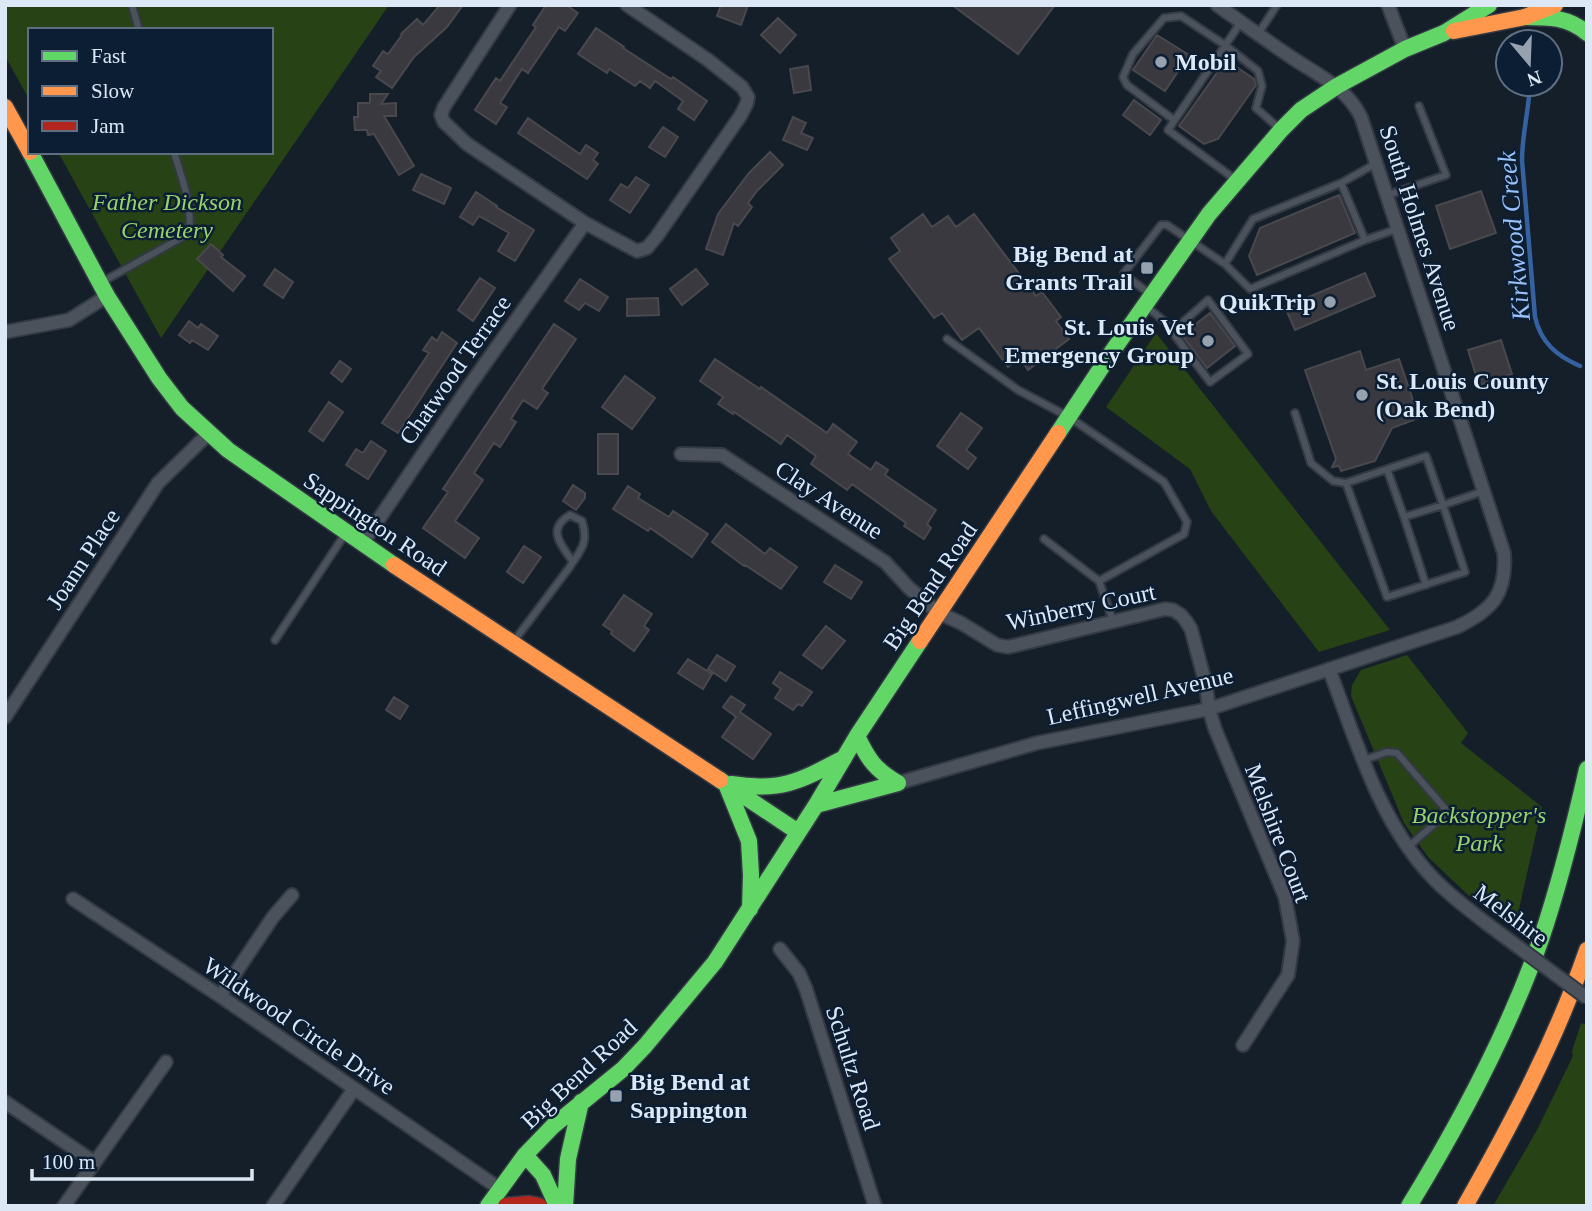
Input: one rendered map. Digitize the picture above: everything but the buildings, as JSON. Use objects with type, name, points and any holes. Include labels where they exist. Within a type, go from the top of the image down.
[{"type":"main road","name":"Big Bend Road","points":[[488,1206],[526,1155],[553,1126],[623,1069],[646,1046],[715,962],[816,806],[856,736],[1148,300],[1209,214],[1301,110],[1337,86],[1405,49],[1444,33],[1489,5]]},
{"type":"main road","name":"Big Bend Road","points":[[1444,33],[1525,17],[1555,5]]},
{"type":"main road","points":[[1525,17],[1569,20],[1587,33]]},
{"type":"main road","name":"Sappington Road","points":[[5,107],[28,148]]},
{"type":"main road","name":"Sappington Road","points":[[31,154],[104,290],[159,378],[182,408],[228,450],[362,544],[798,832]]},
{"type":"main road","points":[[856,736],[870,762],[879,772],[898,783]]},
{"type":"main road","points":[[750,909],[749,841],[726,784],[757,787],[783,785],[807,777],[844,758]]},
{"type":"main road","points":[[1409,1206],[1477,1090],[1511,1016],[1540,941],[1564,864],[1587,769]]},
{"type":"main road","name":"Leffingwell Avenue","points":[[816,806],[898,783]]},
{"type":"main road","points":[[1465,1206],[1505,1137],[1542,1062],[1587,950]]},
{"type":"main road","points":[[565,1206],[568,1160],[581,1102]]},
{"type":"main road","points":[[526,1155],[543,1175],[557,1206]]},
{"type":"main road","points":[[506,1206],[539,1206]]},
{"type":"street","points":[[510,5],[444,107],[441,116],[444,122],[467,144],[585,223],[637,251],[646,248],[672,214],[747,103],[748,97],[742,87],[708,60],[627,5]]},
{"type":"street","points":[[1217,5],[1290,57],[1337,86]]},
{"type":"street","points":[[1389,6],[1405,49]]},
{"type":"street","name":"South Holmes Avenue","points":[[1337,86],[1357,110],[1388,195],[1485,491],[1504,553],[1505,567],[1500,592]]},
{"type":"street","name":"Chatwood Terrace","points":[[362,544],[467,389],[585,223]]},
{"type":"street","points":[[5,332],[69,320],[104,290]]},
{"type":"street","name":"Joann Place","points":[[5,717],[158,483],[209,433]]},
{"type":"street","name":"Clay Avenue","points":[[681,454],[722,455],[885,562],[909,589],[939,613]]},
{"type":"street","name":"Leffingwell Avenue","points":[[898,783],[1037,743],[1209,709],[1445,631],[1473,619],[1493,602],[1500,592]]},
{"type":"street","name":"Winberry Court","points":[[939,613],[997,645],[1008,647],[1165,609],[1173,610],[1181,615],[1191,629],[1206,685],[1209,709]]},
{"type":"street","name":"Melshire","points":[[1329,669],[1381,801],[1408,847],[1453,897],[1587,998]]},
{"type":"street","name":"Melshire Court","points":[[1209,709],[1285,897],[1293,941],[1288,975],[1243,1045]]},
{"type":"street","points":[[220,996],[273,917],[292,895]]},
{"type":"street","name":"Wildwood Circle Drive","points":[[73,899],[220,996],[500,1189]]},
{"type":"street","name":"Schultz Road","points":[[780,949],[799,973],[806,989],[875,1206]]},
{"type":"street","points":[[64,1206],[166,1062]]},
{"type":"street","points":[[274,1206],[354,1089]]},
{"type":"street","points":[[5,1102],[94,1162]]},
{"type":"lane","points":[[132,5],[138,28]]},
{"type":"lane","points":[[1258,34],[1277,5]]},
{"type":"lane","points":[[1174,120],[1127,85],[1123,77],[1133,54],[1164,18],[1181,16],[1258,71],[1262,86],[1256,108],[1281,130]]},
{"type":"lane","points":[[1237,181],[1168,130],[1241,22]]},
{"type":"lane","points":[[1388,195],[1446,175],[1419,106]]},
{"type":"lane","points":[[104,290],[189,231],[189,207],[175,154]]},
{"type":"lane","points":[[1225,264],[1253,219],[1341,183],[1376,163]]},
{"type":"lane","points":[[1341,183],[1366,240]]},
{"type":"lane","points":[[1172,332],[1208,300],[1248,354],[1210,382],[1172,332],[1148,300],[1126,276],[1126,270],[1161,225],[1167,225],[1191,239],[1225,264],[1250,289],[1399,228]]},
{"type":"lane","points":[[947,339],[1018,390],[1069,417],[1164,482],[1187,522],[1184,534],[1098,581]]},
{"type":"lane","points":[[1295,413],[1311,463],[1333,481],[1346,483],[1426,457],[1465,572],[1387,597],[1346,483]]},
{"type":"lane","points":[[1387,470],[1426,584]]},
{"type":"lane","points":[[1404,517],[1485,491]]},
{"type":"lane","points":[[513,643],[573,562],[583,547],[586,533],[582,521],[570,515],[561,521],[557,529],[560,543],[573,562]]},
{"type":"lane","points":[[275,639],[346,533]]},
{"type":"lane","points":[[1044,539],[1098,581],[1114,621]]},
{"type":"lane","points":[[1364,760],[1387,752],[1396,752],[1448,812],[1408,847]]},
{"type":"green space","name":"Father Dickson Cemetery","points":[[5,5],[389,5],[161,338],[59,154],[273,154],[273,28],[28,28],[28,97],[5,56]]},
{"type":"green space","points":[[1156,333],[1390,630],[1319,652],[1211,511],[1190,469],[1106,407]]},
{"type":"green space","name":"Backstopper's Park","points":[[1407,655],[1468,733],[1461,743],[1542,807],[1515,927],[1468,895],[1428,857],[1404,823],[1351,696],[1352,685],[1361,670]]},
{"type":"green space","points":[[1581,1023],[1587,1025],[1587,1206],[1493,1206],[1537,1130],[1573,1056],[1572,1051]]},
{"type":"waterway","name":"Kirkwood Creek","points":[[1529,98],[1522,160],[1535,317],[1541,334],[1551,348],[1580,366]]},
{"type":"traffic: fast","points":[[1058,433],[1209,214],[1301,110],[1337,86],[1405,49],[1444,33],[1489,5]]},
{"type":"traffic: fast","points":[[1525,17],[1565,21],[1587,33]]},
{"type":"traffic: fast","points":[[31,154],[107,296],[159,378],[182,408],[228,450],[394,565]]},
{"type":"traffic: fast","points":[[488,1206],[525,1155],[553,1126],[623,1069],[715,962],[920,641]]},
{"type":"traffic: fast","points":[[857,736],[873,763],[898,783]]},
{"type":"traffic: fast","points":[[731,784],[764,787],[790,783],[844,758]]},
{"type":"traffic: fast","points":[[1409,1206],[1482,1076],[1528,974],[1554,897],[1587,769]]},
{"type":"traffic: fast","points":[[720,780],[798,832]]},
{"type":"traffic: fast","points":[[816,805],[898,783]]},
{"type":"traffic: fast","points":[[726,784],[749,841],[750,909]]},
{"type":"traffic: fast","points":[[565,1206],[568,1159],[581,1102]]},
{"type":"traffic: fast","points":[[525,1155],[543,1175],[557,1206]]},
{"type":"traffic: slow","points":[[1454,31],[1525,17],[1555,5]]},
{"type":"traffic: slow","points":[[5,107],[28,148]]},
{"type":"traffic: slow","points":[[920,641],[1058,433]]},
{"type":"traffic: slow","points":[[394,565],[720,780]]},
{"type":"traffic: slow","points":[[1465,1206],[1532,1081],[1587,950]]},
{"type":"traffic: jam","points":[[506,1206],[539,1206]]},
{"type":"place","name":"Mobil","points":[[1161,62]]},
{"type":"place","name":"Big Bend at Grants Trail","points":[[1147,268]]},
{"type":"place","name":"QuikTrip","points":[[1330,302]]},
{"type":"place","name":"St. Louis Vet Emergency Group","points":[[1208,341]]},
{"type":"place","name":"St. Louis County (Oak Bend)","points":[[1362,395]]},
{"type":"place","name":"Big Bend at Sappington","points":[[616,1096]]}]
